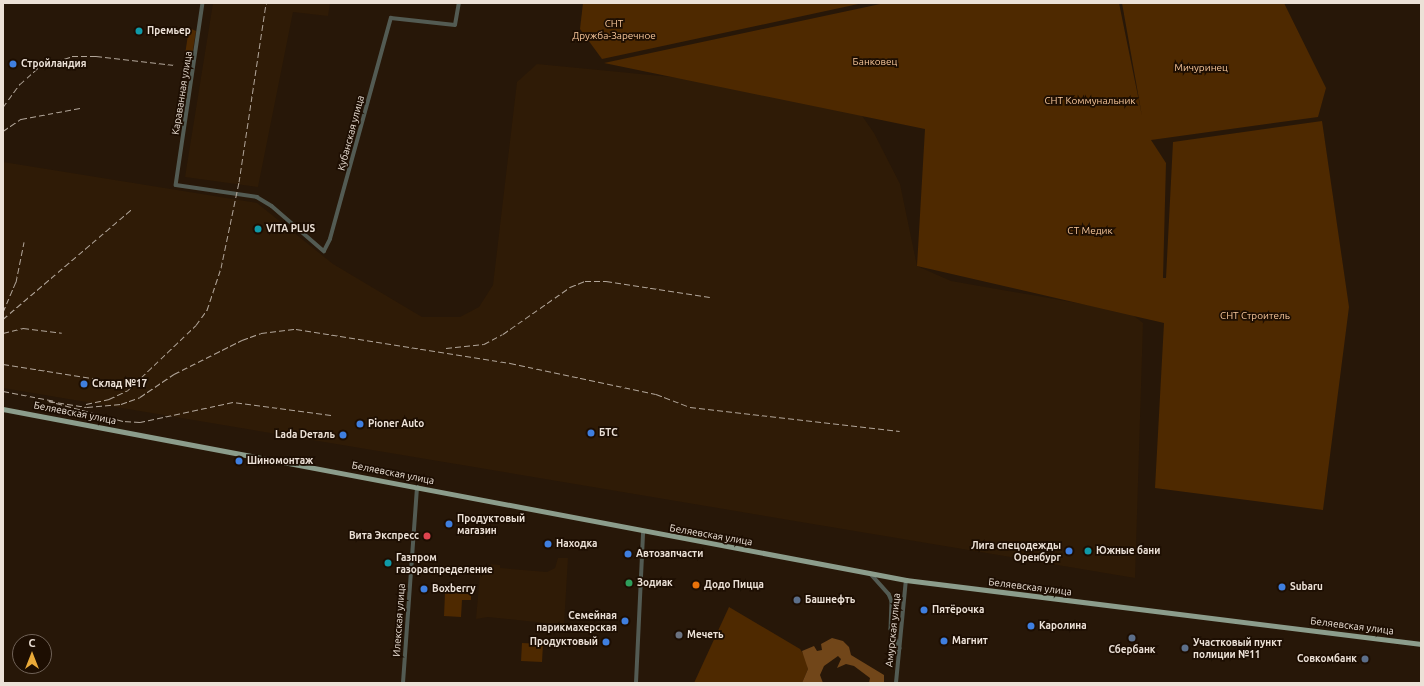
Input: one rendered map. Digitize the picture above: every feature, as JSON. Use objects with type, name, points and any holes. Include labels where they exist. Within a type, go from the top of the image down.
[{"type":"main road","name":"Беляевская улица","points":[[3,409],[418,487],[643,532],[906,580],[1421,644]]},
{"type":"street","name":"Караванная улица","points":[[203,3],[176,185],[257,197]]},
{"type":"street","name":"Кубанская улица","points":[[257,197],[272,206],[324,251],[330,239],[391,18],[455,25],[459,3]]},
{"type":"street","name":"Илекская улица","points":[[403,683],[418,487]]},
{"type":"street","points":[[636,683],[643,532]]},
{"type":"street","points":[[870,574],[889,594],[892,601],[891,629],[900,648]]},
{"type":"street","name":"Амурская улица","points":[[896,683],[906,580]]},
{"type":"shaded area","points":[[213,3],[330,3],[328,16],[293,12],[258,187],[185,177]]},
{"type":"shaded area","points":[[537,64],[847,94],[874,133],[900,184],[917,266],[951,281],[1129,312],[1143,323],[1135,578],[3,388],[3,162],[257,203],[333,264],[422,317],[460,317],[479,307],[493,285],[517,82]]},
{"type":"shaded area","points":[[558,558],[568,558],[564,625],[488,617],[476,619],[480,574],[490,575],[491,564],[500,565],[500,568],[547,572],[555,568]]},
{"type":"shaded area","points":[[832,638],[843,641],[849,647],[851,655],[884,675],[884,683],[869,683],[870,678],[854,666],[846,664],[837,668],[841,659],[838,656],[824,666],[820,675],[823,683],[802,683],[808,669],[802,651],[814,646],[817,651],[822,650],[821,644]]},
{"type":"green space","name":"СНТ Дружба-Заречное","points":[[583,3],[863,3],[602,59],[580,29]]},
{"type":"green space","points":[[885,3],[1119,3],[1142,116],[1122,3],[1284,3],[1326,88],[1318,117],[1151,140],[1166,163],[1163,278],[1166,278],[1173,142],[1322,121],[1349,307],[1323,510],[1155,488],[1164,323],[917,266],[925,129],[604,63]]},
{"type":"green space","points":[[189,28],[196,31],[190,69],[183,68]]},
{"type":"green space","points":[[445,593],[471,594],[471,600],[462,600],[461,617],[444,616]]},
{"type":"green space","points":[[729,607],[800,649],[806,658],[808,669],[802,683],[694,683]]},
{"type":"green space","points":[[522,643],[543,644],[542,662],[521,661]]},
{"type":"railway","points":[[86,404],[109,399],[128,390],[196,325],[207,310],[221,268],[239,182],[266,3]]},
{"type":"railway","points":[[3,107],[20,84],[39,67],[72,56],[96,56],[174,65]]},
{"type":"railway","points":[[3,131],[21,119],[80,108]]},
{"type":"railway","points":[[3,319],[132,209]]},
{"type":"railway","points":[[3,312],[16,282],[24,242]]},
{"type":"railway","points":[[446,348],[484,344],[503,334],[570,287],[585,281],[606,281],[710,297]]},
{"type":"railway","points":[[3,333],[23,328],[62,333]]},
{"type":"railway","points":[[331,415],[233,402],[140,422],[123,421],[49,401],[87,407],[121,404],[140,397],[174,374],[242,340],[261,333],[296,329],[510,363],[656,394],[690,407],[900,431]]},
{"type":"railway","points":[[3,364],[98,379]]},
{"type":"railway","points":[[3,391],[55,401]]},
{"type":"place","name":"Премьер","points":[[139,31]]},
{"type":"place","name":"Стройландия","points":[[13,64]]},
{"type":"place","name":"VITA PLUS","points":[[258,229]]},
{"type":"place","name":"Склад №17","points":[[84,384]]},
{"type":"place","name":"Pioner Auto","points":[[360,424]]},
{"type":"place","name":"БТС","points":[[591,433]]},
{"type":"place","name":"Lada Dеталь","points":[[343,435]]},
{"type":"place","name":"Шиномонтаж","points":[[239,461]]},
{"type":"place","name":"Продуктовый магазин","points":[[449,524]]},
{"type":"place","name":"Вита Экспресс","points":[[427,536]]},
{"type":"place","name":"Находка","points":[[548,544]]},
{"type":"place","name":"Лига спецодежды Оренбург","points":[[1069,551]]},
{"type":"place","name":"Южные бани","points":[[1088,551]]},
{"type":"place","name":"Автозапчасти","points":[[628,554]]},
{"type":"place","name":"Газпром газораспределение","points":[[388,563]]},
{"type":"place","name":"Зодиак","points":[[629,583]]},
{"type":"place","name":"Додо Пицца","points":[[696,585]]},
{"type":"place","name":"Subaru","points":[[1282,587]]},
{"type":"place","name":"Boxberry","points":[[424,589]]},
{"type":"place","name":"Башнефть","points":[[797,600]]},
{"type":"place","name":"Пятёрочка","points":[[924,610]]},
{"type":"place","name":"Семейная парикмахерская","points":[[625,621]]},
{"type":"place","name":"Каролина","points":[[1031,626]]},
{"type":"place","name":"Мечеть","points":[[679,635]]},
{"type":"place","name":"Сбербанк","points":[[1132,638]]},
{"type":"place","name":"Магнит","points":[[944,641]]},
{"type":"place","name":"Продуктовый","points":[[606,642]]},
{"type":"place","name":"Участковый пункт полиции №11","points":[[1185,648]]},
{"type":"place","name":"Совкомбанк","points":[[1365,659]]},
{"type":"park label","name":"Банковец","points":[[875,62]]},
{"type":"park label","name":"Мичуринец","points":[[1201,68]]},
{"type":"park label","name":"СНТ Коммунальник","points":[[1090,101]]},
{"type":"park label","name":"СТ Медик","points":[[1090,231]]},
{"type":"park label","name":"СНТ Строитель","points":[[1255,316]]}]
